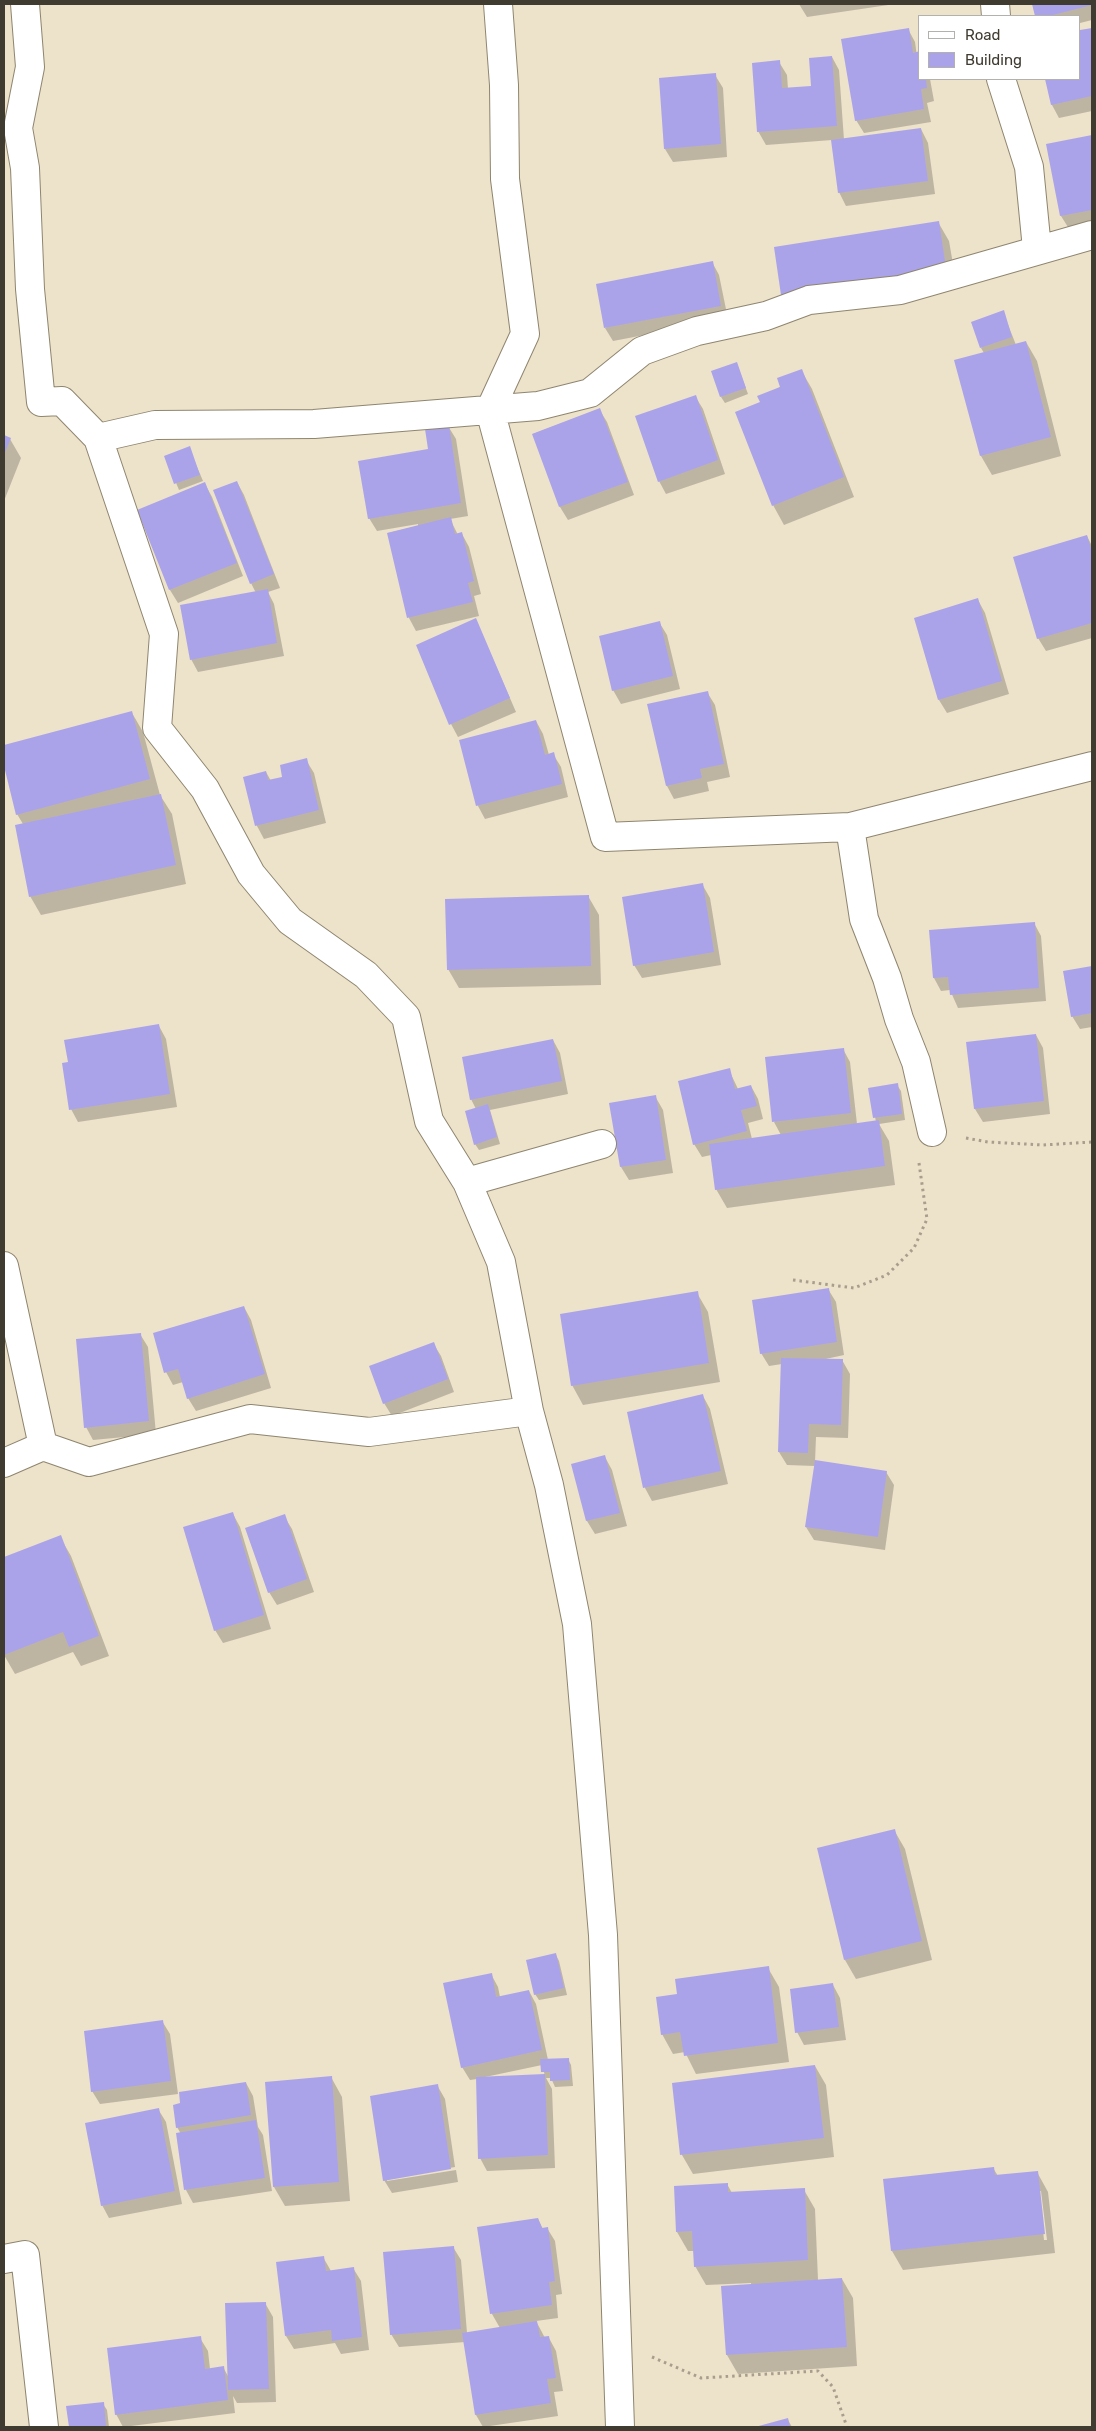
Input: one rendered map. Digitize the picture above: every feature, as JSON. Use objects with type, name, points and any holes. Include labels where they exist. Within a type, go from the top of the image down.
[{"type":"street","points":[[25,4],[30,67],[18,128],[25,168],[30,289],[41,402],[62,401],[98,438],[164,634],[157,728],[206,789],[251,874],[290,921],[366,975],[406,1017],[429,1121],[467,1182],[501,1262],[529,1411],[549,1485],[577,1624],[604,1935],[620,2427]]},
{"type":"street","points":[[498,4],[504,85],[505,178],[525,334],[490,410],[604,837],[850,827],[1092,766]]},
{"type":"street","points":[[1001,80],[1029,166],[1044,256]]},
{"type":"street","points":[[98,438],[155,425],[314,424],[538,406],[590,392],[642,351],[696,331],[766,316],[809,300],[900,290],[1044,256],[1092,235]]},
{"type":"street","points":[[1044,256],[1092,254]]},
{"type":"street","points":[[850,827],[864,919],[887,978],[898,1019],[916,1062],[932,1132]]},
{"type":"street","points":[[467,1182],[602,1144]]},
{"type":"street","points":[[4,1266],[43,1446]]},
{"type":"street","points":[[4,1463],[43,1446],[89,1462],[250,1419],[369,1432],[529,1411]]},
{"type":"street","points":[[4,2258],[25,2255],[44,2427]]},
{"type":"path","points":[[793,1280],[854,1288],[886,1275],[914,1248],[927,1219],[917,1149],[932,1132],[988,1142],[1043,1144],[1092,1142]]},
{"type":"path","points":[[618,2342],[701,2378],[818,2371],[833,2387],[847,2427]]},
{"type":"building","points":[[1032,4],[1092,4],[1053,15],[1035,15]]},
{"type":"building","points":[[909,28],[913,53],[918,52],[918,80],[926,80],[927,88],[921,89],[924,109],[855,121],[841,39]]},
{"type":"building","points":[[1092,28],[1092,96],[1051,105],[1045,80],[1081,80],[1081,30]]},
{"type":"building","points":[[832,56],[837,126],[757,132],[752,63],[780,60],[782,88],[811,86],[809,58]]},
{"type":"building","points":[[716,73],[721,144],[664,149],[659,78]]},
{"type":"building","points":[[921,128],[928,181],[838,193],[831,140]]},
{"type":"building","points":[[1092,135],[1092,210],[1060,216],[1046,144]]},
{"type":"building","points":[[939,221],[946,268],[781,295],[774,247]]},
{"type":"building","points":[[713,261],[721,306],[604,328],[596,284]]},
{"type":"building","points":[[1004,310],[1012,337],[980,348],[971,322]]},
{"type":"building","points":[[1026,341],[1051,437],[980,456],[954,360]]},
{"type":"building","points":[[737,362],[746,388],[720,397],[711,371]]},
{"type":"building","points":[[802,369],[844,477],[772,506],[735,412],[760,402],[757,396],[780,387],[777,378]]},
{"type":"building","points":[[696,395],[718,460],[658,482],[635,416]]},
{"type":"building","points":[[600,408],[628,482],[559,507],[532,434]]},
{"type":"building","points":[[449,425],[461,503],[368,519],[358,461],[428,449],[425,429]]},
{"type":"building","points":[[4,435],[11,438],[4,455]]},
{"type":"building","points":[[190,446],[200,475],[174,484],[164,456]]},
{"type":"building","points":[[237,481],[274,574],[250,584],[213,490]]},
{"type":"building","points":[[205,482],[237,563],[169,590],[137,510]]},
{"type":"building","points":[[451,517],[455,534],[462,532],[474,581],[468,583],[473,602],[407,618],[387,533]]},
{"type":"building","points":[[1087,535],[1092,552],[1092,623],[1037,639],[1013,557]]},
{"type":"building","points":[[268,589],[277,643],[190,660],[180,605]]},
{"type":"building","points":[[978,598],[1002,681],[938,700],[914,618]]},
{"type":"building","points":[[476,618],[510,698],[449,725],[416,645]]},
{"type":"building","points":[[660,621],[673,676],[612,691],[599,636]]},
{"type":"building","points":[[708,691],[724,764],[700,769],[702,778],[666,786],[647,704]]},
{"type":"building","points":[[132,711],[150,779],[16,815],[4,766],[4,745]]},
{"type":"building","points":[[536,720],[545,755],[554,752],[562,784],[476,806],[459,740]]},
{"type":"building","points":[[307,758],[319,810],[255,826],[243,777],[266,771],[268,780],[282,777],[280,765]]},
{"type":"building","points":[[161,794],[176,865],[29,897],[15,825]]},
{"type":"building","points":[[703,883],[714,952],[633,966],[622,897]]},
{"type":"building","points":[[589,895],[591,966],[447,970],[445,899]]},
{"type":"building","points":[[1035,922],[1039,988],[950,995],[948,977],[933,978],[929,930]]},
{"type":"building","points":[[1092,966],[1092,1013],[1071,1017],[1063,971]]},
{"type":"building","points":[[159,1024],[170,1094],[69,1110],[62,1063],[68,1062],[64,1040]]},
{"type":"building","points":[[1036,1034],[1044,1101],[974,1109],[966,1042]]},
{"type":"building","points":[[553,1039],[562,1081],[470,1100],[462,1057]]},
{"type":"building","points":[[844,1048],[851,1113],[772,1122],[765,1057]]},
{"type":"building","points":[[730,1068],[735,1089],[751,1085],[757,1106],[741,1110],[747,1131],[693,1145],[678,1081]]},
{"type":"building","points":[[898,1083],[902,1114],[873,1118],[868,1088]]},
{"type":"building","points":[[656,1095],[666,1160],[620,1167],[609,1103]]},
{"type":"building","points":[[488,1104],[497,1137],[474,1145],[465,1111]]},
{"type":"building","points":[[879,1120],[885,1166],[715,1190],[709,1144]]},
{"type":"building","points":[[829,1288],[837,1342],[760,1354],[752,1300]]},
{"type":"building","points":[[698,1291],[709,1363],[571,1386],[560,1314]]},
{"type":"building","points":[[244,1306],[265,1374],[187,1399],[178,1369],[164,1373],[153,1333]]},
{"type":"building","points":[[141,1333],[149,1421],[84,1428],[76,1339]]},
{"type":"building","points":[[434,1342],[448,1379],[383,1404],[369,1366]]},
{"type":"building","points":[[781,1358],[843,1359],[841,1425],[809,1424],[808,1453],[778,1452]]},
{"type":"building","points":[[703,1394],[721,1471],[643,1488],[627,1412]]},
{"type":"building","points":[[605,1455],[620,1513],[586,1521],[571,1464]]},
{"type":"building","points":[[815,1460],[887,1471],[878,1537],[805,1527]]},
{"type":"building","points":[[233,1512],[264,1615],[214,1631],[183,1527]]},
{"type":"building","points":[[285,1514],[307,1579],[268,1593],[245,1528]]},
{"type":"building","points":[[61,1535],[99,1636],[69,1647],[63,1632],[4,1655],[4,1557]]},
{"type":"building","points":[[895,1829],[922,1941],[844,1960],[817,1848]]},
{"type":"building","points":[[556,1953],[564,1988],[534,1995],[526,1960]]},
{"type":"building","points":[[769,1966],[778,2043],[684,2056],[680,2032],[661,2035],[656,1997],[677,1994],[675,1979]]},
{"type":"building","points":[[492,1973],[496,1997],[529,1990],[542,2050],[461,2068],[443,1983]]},
{"type":"building","points":[[833,1983],[839,2027],[795,2033],[790,1989]]},
{"type":"building","points":[[163,2020],[171,2081],[91,2092],[84,2031]]},
{"type":"building","points":[[569,2058],[570,2080],[550,2081],[550,2072],[541,2072],[540,2059]]},
{"type":"building","points":[[815,2065],[824,2138],[680,2155],[672,2083]]},
{"type":"building","points":[[545,2074],[548,2155],[478,2159],[476,2077]]},
{"type":"building","points":[[332,2076],[339,2182],[273,2187],[265,2082]]},
{"type":"building","points":[[246,2082],[251,2115],[176,2128],[173,2105],[180,2103],[179,2092]]},
{"type":"building","points":[[438,2084],[451,2169],[383,2181],[370,2096]]},
{"type":"building","points":[[159,2108],[175,2191],[101,2206],[85,2123]]},
{"type":"building","points":[[256,2120],[265,2178],[184,2190],[176,2133]]},
{"type":"building","points":[[994,2167],[995,2175],[1038,2171],[1045,2234],[891,2251],[883,2179]]},
{"type":"building","points":[[728,2183],[728,2192],[805,2188],[808,2260],[694,2267],[692,2231],[676,2232],[674,2186]]},
{"type":"building","points":[[538,2218],[542,2228],[548,2227],[555,2281],[549,2282],[552,2305],[490,2314],[477,2227]]},
{"type":"building","points":[[454,2246],[461,2329],[390,2335],[383,2252]]},
{"type":"building","points":[[324,2256],[326,2271],[354,2267],[362,2337],[332,2341],[331,2330],[285,2336],[276,2262]]},
{"type":"building","points":[[842,2278],[847,2347],[726,2355],[721,2286]]},
{"type":"building","points":[[266,2302],[269,2389],[228,2390],[225,2303]]},
{"type":"building","points":[[537,2321],[540,2337],[549,2336],[556,2378],[547,2379],[551,2403],[475,2415],[462,2333]]},
{"type":"building","points":[[201,2336],[205,2369],[224,2366],[228,2400],[115,2415],[107,2348]]},
{"type":"building","points":[[104,2402],[106,2427],[69,2427],[66,2406]]},
{"type":"building","points":[[788,2418],[790,2427],[755,2427]]}]
